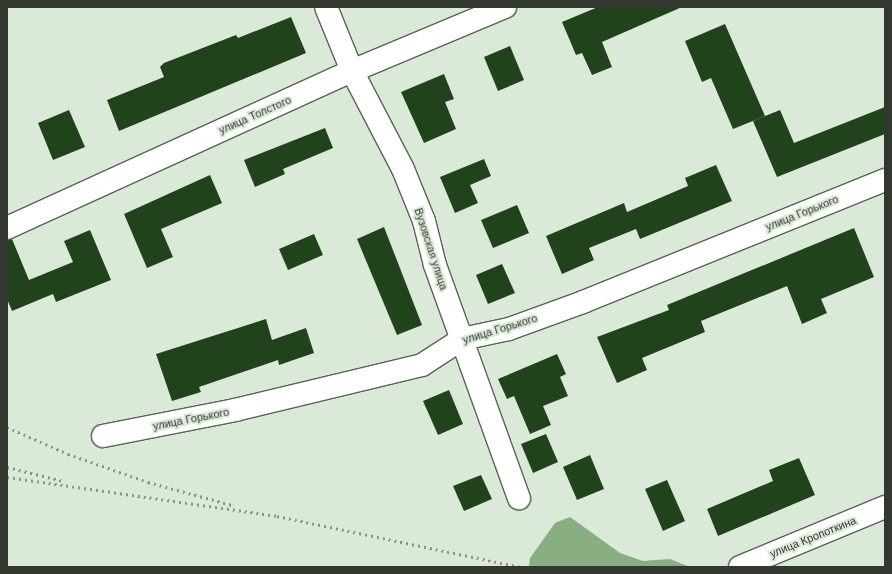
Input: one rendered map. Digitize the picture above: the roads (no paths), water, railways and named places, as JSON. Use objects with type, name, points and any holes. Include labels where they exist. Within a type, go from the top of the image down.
[{"type":"street","name":"Вузовская улица","points":[[326,7],[352,71],[403,169],[424,221],[435,265],[519,498]]},
{"type":"street","name":"улица Толстого","points":[[7,228],[352,71],[505,7]]},
{"type":"street","name":"улица Горького","points":[[103,436],[235,410],[422,365],[462,339],[509,329],[583,302],[885,180]]},
{"type":"street","name":"улица Кропоткина","points":[[740,567],[885,507]]},
{"type":"railway","points":[[7,427],[68,454],[148,482],[232,505]]},
{"type":"railway","points":[[7,467],[63,481]]},
{"type":"railway","points":[[7,477],[277,516],[521,567]]}]
